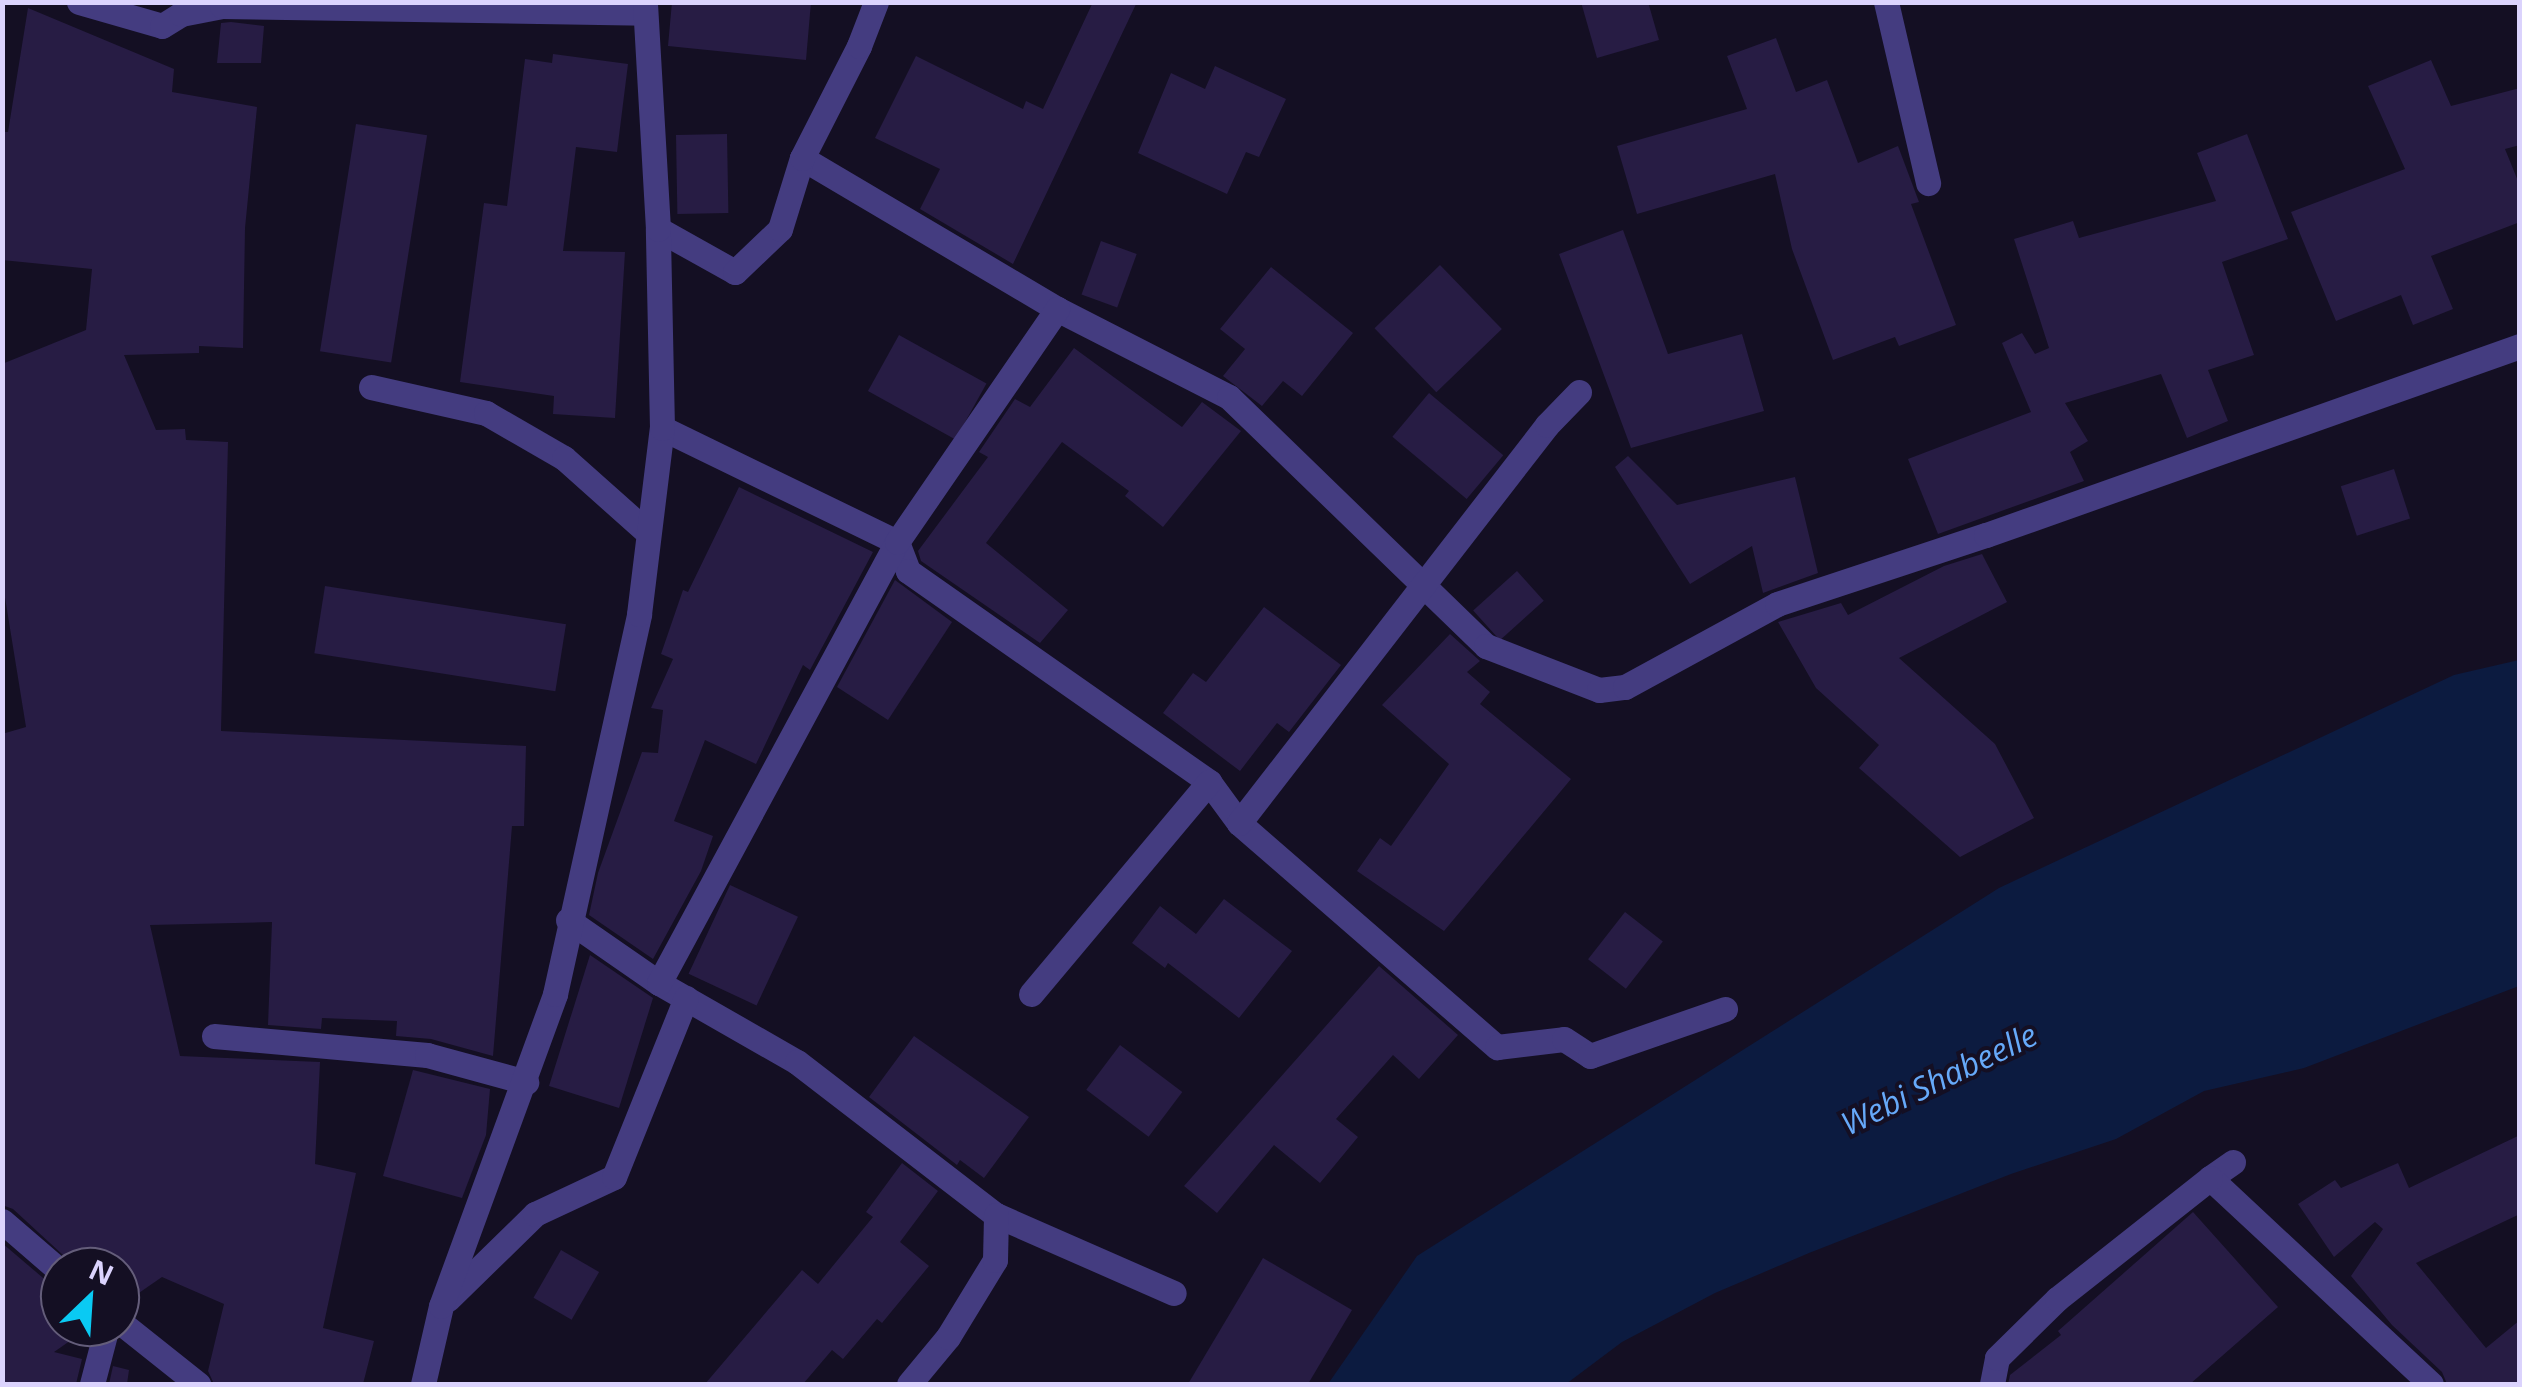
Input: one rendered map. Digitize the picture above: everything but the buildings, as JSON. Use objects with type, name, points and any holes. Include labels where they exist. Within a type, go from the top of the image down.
[{"type":"street","points":[[79,2],[162,26],[181,14],[223,4],[645,8],[658,229],[662,428],[646,531],[639,614],[568,920],[555,994],[441,1306],[422,1384]]},
{"type":"street","points":[[658,229],[734,272],[780,229],[802,158],[876,2]]},
{"type":"street","points":[[1886,2],[1928,183]]},
{"type":"street","points":[[802,158],[1056,309],[1229,397],[1486,646],[1599,690],[1625,686],[1777,604],[1986,535],[2520,346]]},
{"type":"street","points":[[659,983],[897,542],[1056,309]]},
{"type":"street","points":[[372,388],[486,413],[564,458],[646,531]]},
{"type":"street","points":[[1239,823],[1547,424],[1580,392]]},
{"type":"street","points":[[662,428],[897,542],[908,570],[1209,782],[1239,823],[1497,1047],[1564,1039],[1590,1056],[1724,1009]]},
{"type":"street","points":[[1031,994],[1209,782]]},
{"type":"street","points":[[568,920],[659,983],[797,1062],[996,1215],[1174,1292]]},
{"type":"street","points":[[441,1306],[535,1214],[614,1177],[686,998]]},
{"type":"street","points":[[214,1036],[427,1056],[526,1082]]},
{"type":"street","points":[[1992,1384],[1997,1358],[2058,1298],[2233,1162]]},
{"type":"street","points":[[2210,1178],[2431,1384]]},
{"type":"street","points":[[909,1384],[948,1337],[995,1260],[996,1215]]},
{"type":"street","points":[[2,1221],[40,1254]]},
{"type":"street","points":[[140,1338],[198,1384]]},
{"type":"street","points":[[92,1384],[102,1347]]},
{"type":"water","name":"Webi Shabeelle","points":[[2519,660],[2519,986],[2304,1068],[2204,1091],[2116,1139],[2011,1174],[1809,1253],[1715,1293],[1622,1342],[1566,1384],[1328,1384],[1417,1256],[1999,888],[2454,675]]}]
